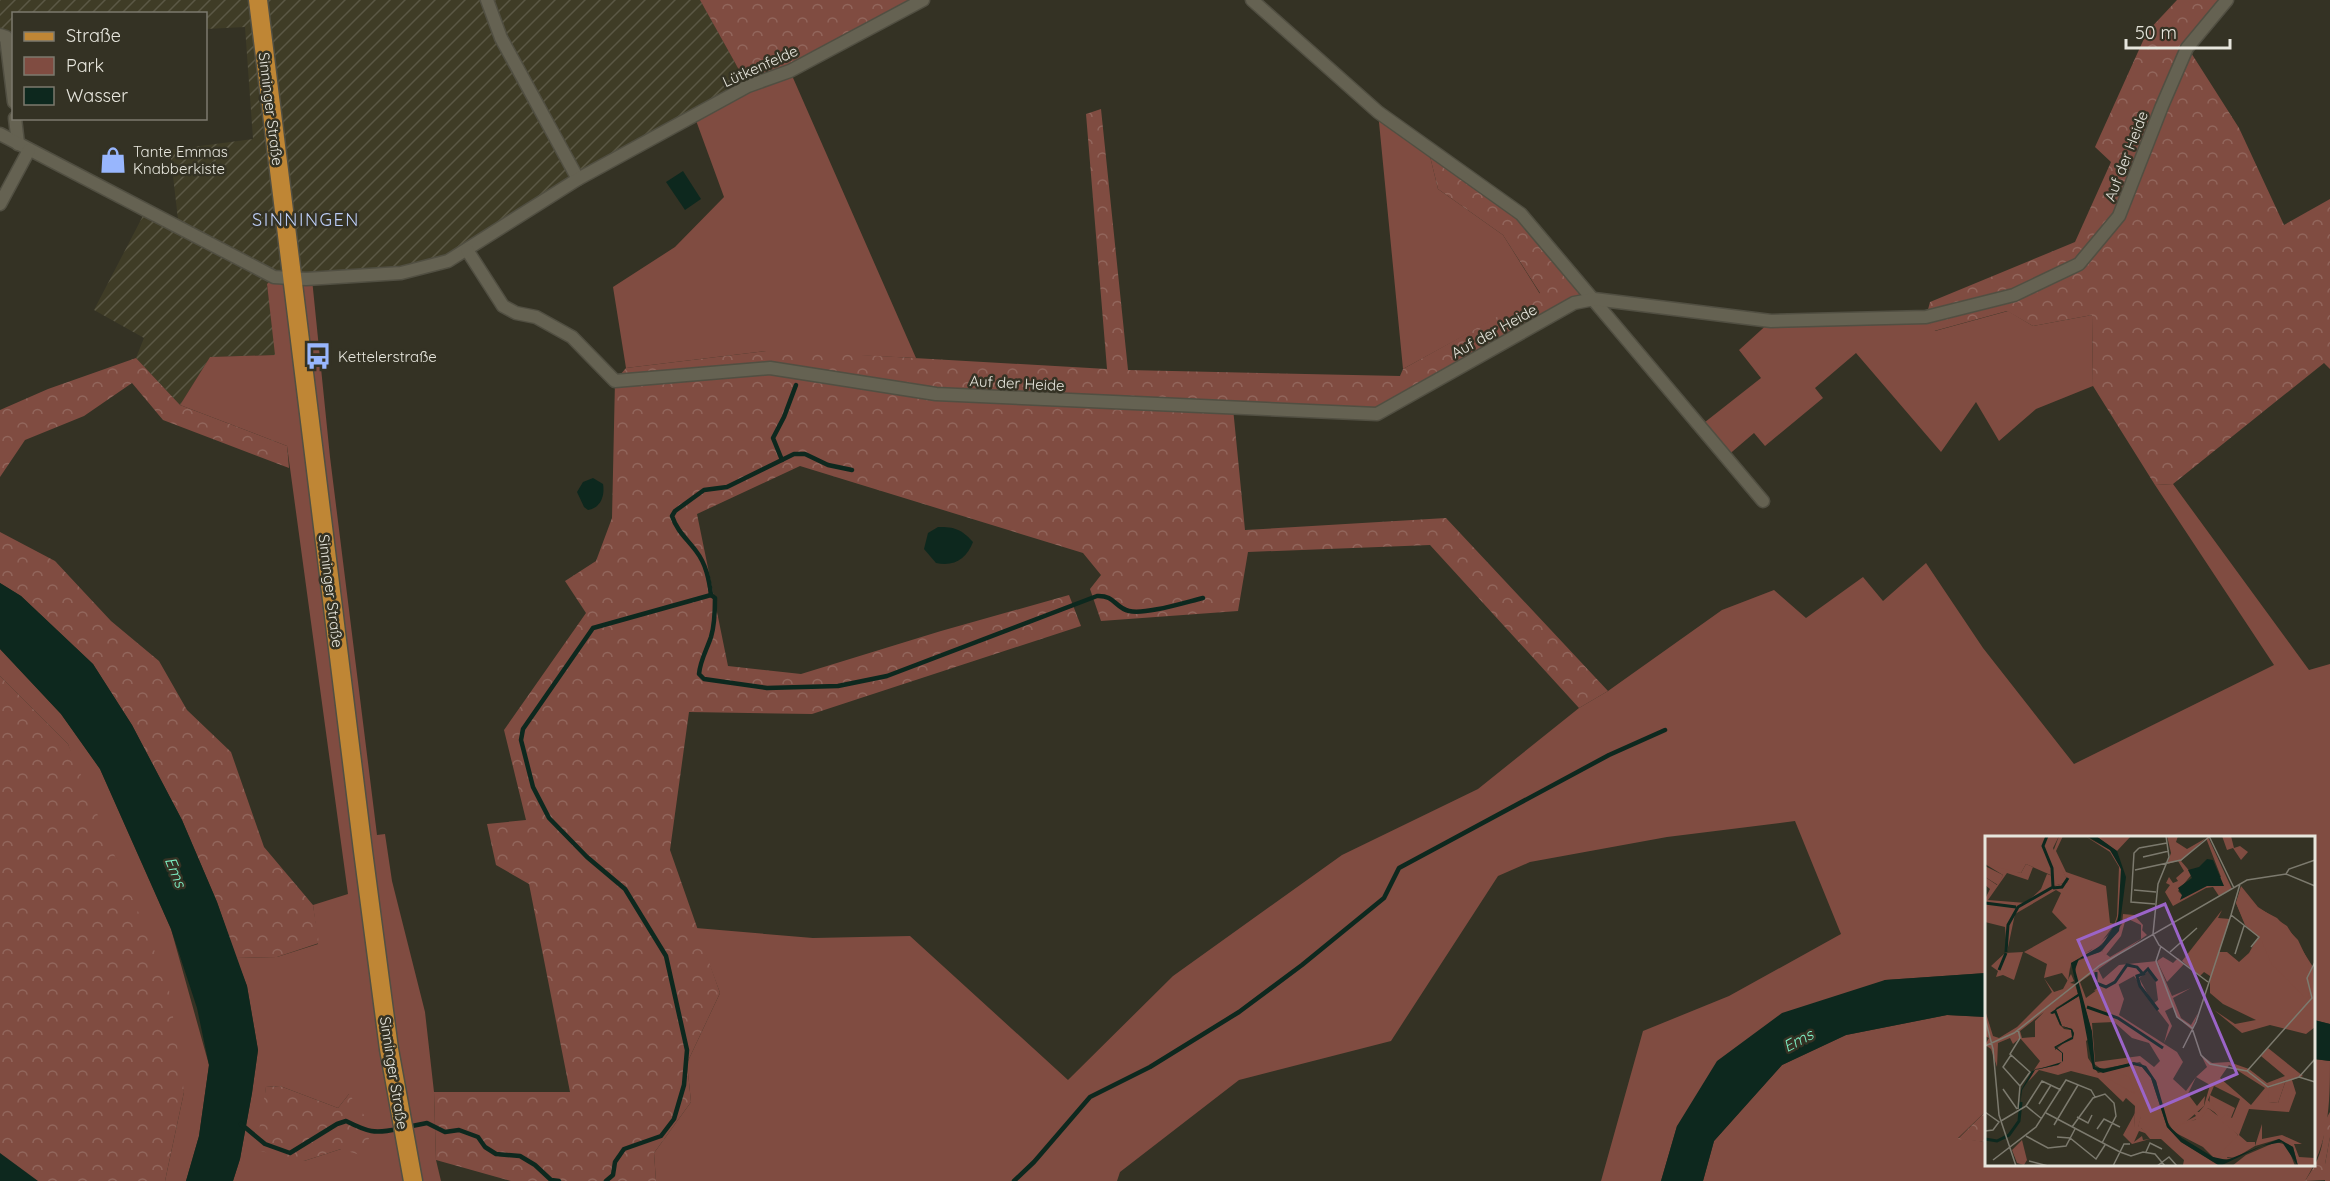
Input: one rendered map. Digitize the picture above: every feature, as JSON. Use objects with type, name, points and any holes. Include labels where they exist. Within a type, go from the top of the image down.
[{"type":"main road","name":"Sinninger Straße","points":[[258,0],[363,851],[397,1095],[413,1181]]},
{"type":"street","points":[[487,0],[501,38],[578,179]]},
{"type":"street","name":"Lütkenfelde","points":[[292,280],[401,273],[448,261],[578,179],[748,86],[790,71],[923,0]]},
{"type":"street","points":[[1252,0],[1378,112],[1521,214],[1763,501]]},
{"type":"street","name":"Auf der Heide","points":[[468,250],[502,306],[516,313],[536,317],[572,337],[615,381],[770,368],[936,394],[1377,414],[1574,303],[1594,299],[1771,321],[1926,317],[2014,295],[2079,264],[2119,216],[2187,48],[2227,0]]},
{"type":"street","points":[[0,34],[6,37],[12,86]]},
{"type":"street","points":[[0,204],[24,147],[16,120]]},
{"type":"street","points":[[0,134],[274,277],[292,280]]},
{"type":"shaded area","points":[[0,0],[700,0],[748,86],[448,261],[267,285],[276,355],[210,357],[180,405],[136,358],[144,338],[94,310],[146,210],[179,228],[170,150],[253,139],[245,27],[207,29],[207,12],[12,12],[12,36],[0,31]]},
{"type":"green space","points":[[700,0],[923,0],[748,86]]},
{"type":"green space","points":[[2177,0],[2227,0],[2188,48],[2239,128],[2284,225],[2330,199],[2330,369],[2324,363],[2173,484],[2155,485],[2093,386],[2092,315],[2033,326],[2007,311],[1934,331],[1926,317],[1930,302],[2075,242],[2111,162],[2095,147],[2147,32]]},
{"type":"green space","points":[[790,71],[916,358],[767,351],[626,368],[613,287],[675,247],[724,197],[694,115]]},
{"type":"green space","points":[[1101,109],[1128,370],[1400,376],[1403,369],[1540,293],[1503,235],[1438,189],[1428,148],[1521,214],[1594,299],[1377,414],[1233,408],[1245,530],[1446,518],[1608,691],[1579,708],[1430,545],[1248,552],[1238,611],[1101,621],[1090,589],[1101,575],[1083,553],[800,466],[697,514],[728,666],[801,674],[1069,595],[1081,626],[812,714],[689,712],[670,850],[720,993],[687,1063],[691,1102],[654,1153],[656,1181],[511,1181],[436,1160],[434,1092],[570,1092],[529,884],[496,865],[487,824],[526,820],[504,730],[586,613],[565,581],[596,561],[612,518],[615,381],[626,368],[775,350],[1107,369],[1086,114]]},
{"type":"green space","points":[[1378,112],[1428,148],[1438,189],[1503,235],[1540,294],[1403,369]]},
{"type":"green space","points":[[274,277],[312,279],[330,457],[377,835],[385,834],[392,881],[425,1012],[434,1092],[436,1160],[441,1181],[233,1181],[240,1159],[258,1050],[247,986],[236,958],[277,957],[318,944],[313,905],[348,894],[287,446],[180,405],[210,357],[275,355],[267,284]],"holes":[[[280,1086],[338,1108],[349,1094],[341,1149],[304,1161],[264,1109],[266,1087]]]},
{"type":"green space","points":[[2008,311],[2033,326],[2092,315],[2093,386],[2036,409],[1999,441],[1976,402],[1941,452],[1856,353],[1815,388],[1823,398],[1765,446],[1754,433],[1726,457],[1700,426],[1761,378],[1739,350],[1771,321],[1926,317],[1935,331]]},
{"type":"green space","points":[[136,358],[180,405],[287,446],[289,468],[163,420],[132,383],[84,416],[25,440],[0,477],[0,410],[48,389]]},
{"type":"green space","points":[[2173,484],[2309,670],[2330,664],[2330,1024],[2315,1020],[2315,836],[1985,836],[1985,973],[1885,980],[1677,1126],[1661,1181],[1601,1181],[1643,1031],[1729,996],[1841,934],[1795,821],[1667,837],[1530,862],[1498,876],[1391,1041],[1239,1080],[1120,1172],[1117,1181],[656,1181],[654,1153],[691,1102],[687,1063],[720,993],[696,928],[813,938],[910,936],[1068,1080],[1173,976],[1342,855],[1478,789],[1579,708],[1608,691],[1722,610],[1774,590],[1806,618],[1863,577],[1883,601],[1926,563],[1983,648],[2074,764],[2274,665],[2155,485]]},
{"type":"green space","points":[[0,532],[55,561],[111,621],[159,661],[187,710],[231,752],[264,847],[313,905],[319,943],[277,957],[236,958],[217,902],[182,820],[132,725],[93,664],[21,596],[0,583]]},
{"type":"green space","points":[[0,649],[61,714],[100,769],[171,929],[209,1065],[199,1136],[186,1181],[165,1181],[184,1092],[68,744],[0,676]]},
{"type":"green space","points":[[0,676],[68,744],[168,983],[184,1092],[165,1181],[0,1181]]},
{"type":"green space","points":[[1947,1015],[1985,1017],[1985,1112],[1958,1138],[1985,1142],[1985,1166],[2313,1166],[2305,1181],[1703,1181],[1714,1141],[1782,1065],[1846,1035]]},
{"type":"green space","points":[[2315,1059],[2330,1061],[2328,1108],[2315,1162]]},
{"type":"green space","points":[[280,1086],[338,1108],[349,1094],[374,1129],[360,1155],[341,1149],[304,1161],[256,1150],[266,1087]]},
{"type":"green space","points":[[1985,1112],[1985,1142],[1958,1139]]},
{"type":"green space","points":[[2330,1112],[2330,1137],[2325,1164],[2325,1180],[2305,1181],[2319,1155]]},
{"type":"green space","points":[[2330,1137],[2330,1181],[2325,1181],[2325,1164]]},
{"type":"water","points":[[683,171],[701,199],[685,210],[666,182]]},
{"type":"water","points":[[593,478],[603,484],[603,492],[599,504],[588,510],[584,507],[577,492],[583,482]]},
{"type":"water","points":[[938,527],[957,530],[973,542],[964,557],[949,564],[936,563],[924,549],[928,533]]},
{"type":"water","name":"Ems","points":[[0,583],[21,596],[93,664],[132,725],[182,820],[217,902],[247,986],[258,1050],[240,1159],[233,1181],[186,1181],[199,1136],[209,1065],[197,1008],[171,929],[100,769],[61,714],[0,649]]},
{"type":"water","name":"Ems","points":[[1985,973],[1985,1017],[1947,1015],[1846,1035],[1782,1065],[1714,1141],[1703,1181],[1661,1181],[1677,1126],[1717,1061],[1782,1013],[1885,980]]},
{"type":"water","points":[[2315,1020],[2330,1024],[2330,1061],[2315,1059]]},
{"type":"water","points":[[0,1153],[38,1181],[0,1181]]},
{"type":"waterway","points":[[782,460],[773,438],[796,385]]},
{"type":"waterway","points":[[711,595],[705,566],[677,526],[672,516],[675,511],[704,490],[727,487],[794,454],[805,454],[828,465],[852,470]]},
{"type":"waterway","points":[[606,1181],[613,1175],[615,1162],[624,1149],[661,1136],[674,1119],[684,1085],[687,1050],[666,956],[625,889],[587,857],[549,818],[533,787],[521,740],[523,729],[593,628],[711,595],[715,598],[715,613],[711,637],[699,674],[704,679],[767,688],[838,686],[887,676],[1097,596],[1108,598],[1124,609],[1136,612],[1155,610],[1203,598]]},
{"type":"waterway","points":[[1014,1181],[1034,1162],[1090,1097],[1150,1067],[1239,1012],[1302,965],[1384,898],[1399,868],[1609,755],[1665,730]]},
{"type":"waterway","points":[[241,1124],[265,1144],[290,1153],[337,1124],[346,1121],[371,1131],[398,1129]]},
{"type":"waterway","points":[[407,1127],[427,1123],[445,1132],[459,1130],[478,1137],[485,1147],[496,1154],[520,1156],[535,1165],[551,1180],[559,1181]]},
{"type":"place","name":"Tante Emmas Knabberkiste","points":[[113,160]]},
{"type":"place","name":"Kettelerstraße","points":[[318,356]]},
{"type":"district","name":"SINNINGEN","points":[[306,219]]}]
